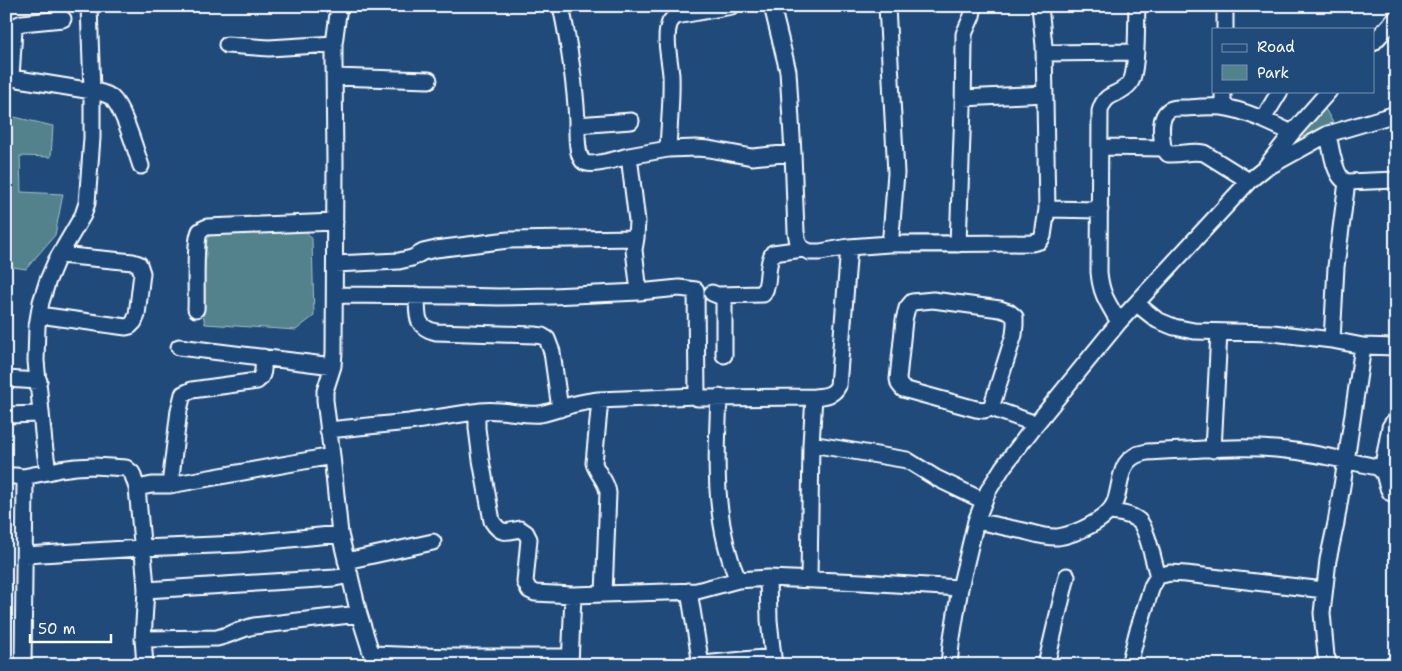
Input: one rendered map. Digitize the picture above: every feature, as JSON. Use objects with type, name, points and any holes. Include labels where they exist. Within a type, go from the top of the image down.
[{"type":"street","points":[[48,472],[41,414],[36,344],[41,302],[48,280],[60,254],[83,215],[87,203],[92,138],[89,6]]},
{"type":"street","points":[[339,6],[334,44],[336,163],[333,366],[325,391],[340,534],[359,614],[373,662],[449,657],[570,661],[573,595]]},
{"type":"street","points":[[561,6],[567,35],[576,105],[578,144],[580,156],[585,163],[592,164],[668,149],[702,148],[752,157],[793,153]]},
{"type":"street","points":[[668,149],[671,73],[668,25],[676,16],[732,6]]},
{"type":"street","points":[[772,6],[788,71],[796,232],[798,243],[803,249],[810,252],[889,244],[1032,243],[1040,241],[1043,236],[1047,209],[1044,53],[1036,7]]},
{"type":"street","points":[[887,6],[896,173],[889,244]]},
{"type":"street","points":[[958,244],[964,34],[974,6]]},
{"type":"street","points":[[1119,322],[1100,287],[1100,111],[1102,103],[1108,96],[1126,88],[1132,80],[1137,6]]},
{"type":"street","points":[[1225,6],[1225,28]]},
{"type":"street","points":[[1374,42],[1396,18]]},
{"type":"street","points":[[63,19],[17,24],[14,29],[8,78],[92,91],[110,96],[125,122],[141,166]]},
{"type":"street","points":[[227,45],[269,48],[334,44]]},
{"type":"street","points":[[1044,53],[1135,52]]},
{"type":"street","points":[[334,77],[429,80]]},
{"type":"street","points":[[1223,92],[1223,108]]},
{"type":"street","points":[[1263,119],[1279,92]]},
{"type":"street","points":[[949,665],[960,588],[976,521],[988,491],[1036,424],[1119,322],[1250,181],[1264,169],[1292,133],[1328,92]]},
{"type":"street","points":[[963,98],[1044,94]]},
{"type":"street","points":[[1250,181],[1204,153],[1195,151],[1168,154],[1162,148],[1161,129],[1163,118],[1167,111],[1200,107],[1223,108],[1263,119],[1292,133]]},
{"type":"street","points":[[1264,169],[1328,134],[1396,114]]},
{"type":"street","points":[[577,126],[631,121]]},
{"type":"street","points":[[1328,134],[1337,174],[1342,180],[1347,182],[1396,180]]},
{"type":"street","points":[[1100,147],[1162,148]]},
{"type":"street","points":[[629,156],[637,221],[634,250],[639,292]]},
{"type":"street","points":[[1332,340],[1336,267],[1347,182]]},
{"type":"street","points":[[1047,209],[1100,210]]},
{"type":"street","points":[[196,309],[197,246],[201,230],[207,227],[335,222]]},
{"type":"street","points":[[335,264],[398,260],[412,258],[423,252],[436,249],[508,240],[636,238]]},
{"type":"street","points":[[328,430],[490,410],[540,414],[584,402],[600,400],[697,396],[697,398],[718,398],[814,397],[828,395],[835,392],[838,386],[849,247]]},
{"type":"street","points":[[335,294],[508,297],[639,292],[679,288],[718,295],[763,294],[766,289],[769,259],[773,253],[803,249]]},
{"type":"street","points":[[39,315],[126,327],[134,322],[137,315],[142,273],[138,264],[60,254]]},
{"type":"street","points":[[696,290],[697,396]]},
{"type":"street","points":[[718,295],[722,297],[724,302],[724,355]]},
{"type":"street","points":[[417,296],[418,320],[428,330],[436,332],[535,335],[547,339],[552,352],[560,409]]},
{"type":"street","points":[[991,408],[1014,335],[1015,317],[1009,312],[1000,309],[933,300],[912,302],[907,308],[904,320],[898,379],[899,384],[903,388],[976,409],[984,410],[991,408],[1036,424]]},
{"type":"street","points":[[1137,304],[1157,320],[1174,327],[1194,331],[1273,333],[1332,340],[1363,346],[1396,347]]},
{"type":"street","points":[[1213,450],[1219,332]]},
{"type":"street","points":[[1330,665],[1326,656],[1322,612],[1324,590],[1363,346]]},
{"type":"street","points":[[179,347],[333,366]]},
{"type":"street","points":[[170,485],[179,410],[184,394],[192,390],[257,381],[262,378],[263,357]]},
{"type":"street","points":[[6,379],[39,380]]},
{"type":"street","points":[[809,579],[811,444],[814,397]]},
{"type":"street","points":[[718,398],[718,488],[725,540],[738,580]]},
{"type":"street","points":[[600,400],[594,463],[608,488],[604,594]]},
{"type":"street","points":[[481,411],[477,418],[477,428],[492,522],[497,529],[504,532],[520,529],[526,533],[529,540],[525,582],[529,590],[535,593],[573,595],[697,591],[738,580],[768,578],[960,588]]},
{"type":"street","points":[[6,415],[41,414]]},
{"type":"street","points":[[1382,470],[1390,427],[1396,420]]},
{"type":"street","points":[[811,444],[907,460],[936,478],[984,502]]},
{"type":"street","points":[[976,521],[1041,535],[1057,537],[1070,534],[1088,526],[1109,512],[1115,502],[1125,464],[1131,457],[1147,452],[1238,448],[1284,450],[1377,467],[1386,475],[1387,488],[1391,493],[1396,494]]},
{"type":"street","points":[[137,488],[152,485],[170,485],[332,456]]},
{"type":"street","points":[[6,476],[23,477],[60,469],[94,466],[126,468],[132,473],[137,488],[146,590],[143,639],[145,665]]},
{"type":"street","points":[[23,477],[25,483],[23,665]]},
{"type":"street","points":[[1109,512],[1130,516],[1139,521],[1144,528],[1158,576]]},
{"type":"street","points":[[25,555],[239,544],[340,534]]},
{"type":"street","points":[[146,590],[335,578],[348,568],[433,542]]},
{"type":"street","points":[[1129,665],[1152,586],[1158,576],[1170,573],[1186,574],[1324,590]]},
{"type":"street","points":[[1046,665],[1067,576]]},
{"type":"street","points":[[689,591],[698,664],[774,661],[769,620],[768,578]]},
{"type":"street","points":[[143,639],[217,638],[254,626],[359,614]]},
{"type":"green space","points":[[1324,107],[1335,126],[1305,140],[1300,131]]},
{"type":"green space","points":[[6,115],[53,126],[51,157],[20,156],[21,192],[63,194],[55,235],[26,269],[6,266]]},
{"type":"green space","points":[[219,225],[302,226],[312,239],[314,316],[296,330],[205,324],[202,310],[207,239]]}]
